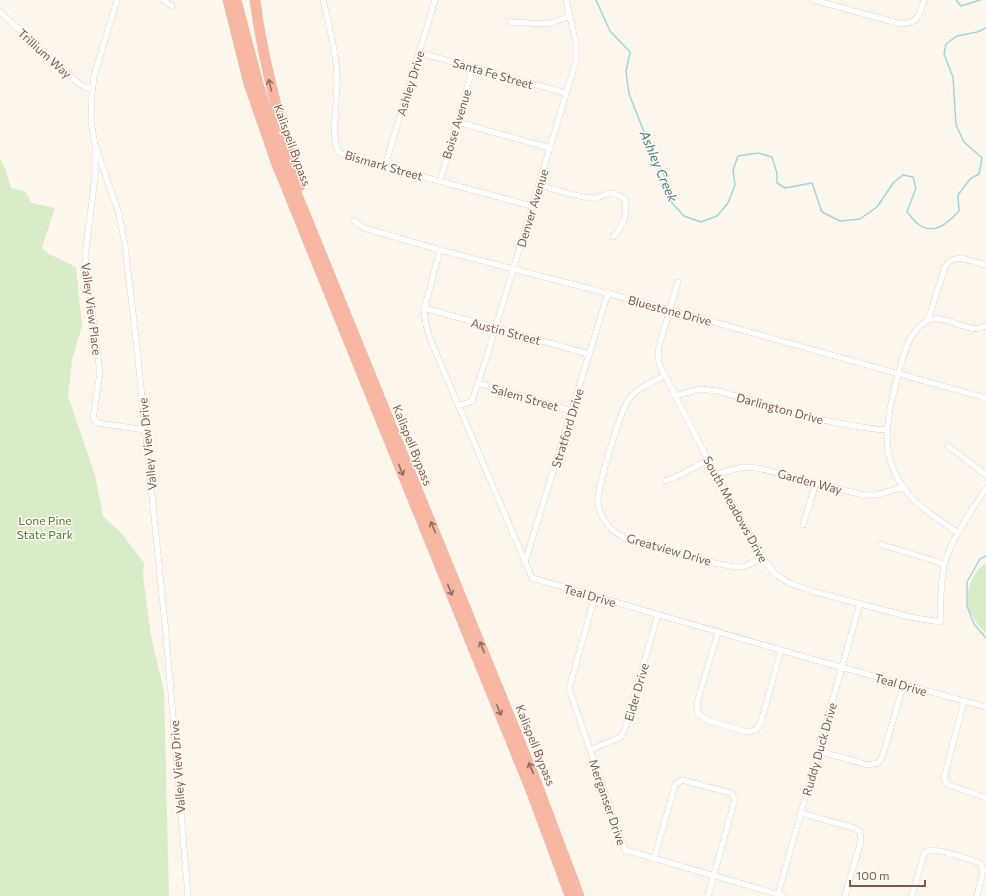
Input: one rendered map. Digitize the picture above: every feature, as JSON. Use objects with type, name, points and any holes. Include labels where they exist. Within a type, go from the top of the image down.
[{"type":"highway","name":"Kalispell Bypass","points":[[228,0],[251,89],[276,162],[532,793],[570,896]]},
{"type":"highway","name":"Kalispell Bypass","points":[[236,0],[252,65],[287,170],[535,779],[579,896]]},
{"type":"highway","points":[[255,0],[261,40],[272,91],[312,230]]},
{"type":"street","name":"Valley View Drive","points":[[117,0],[98,60],[92,88],[91,121],[95,145],[116,205],[122,231],[136,339],[166,634],[188,896]]},
{"type":"street","points":[[163,0],[172,6]]},
{"type":"street","name":"Bismark Street","points":[[323,0],[332,39],[337,78],[334,135],[336,147],[339,153],[532,206]]},
{"type":"street","name":"Ashley Drive","points":[[385,166],[435,0]]},
{"type":"street","name":"Denver Avenue","points":[[459,406],[472,401],[576,61],[577,49],[566,0]]},
{"type":"street","points":[[814,0],[834,2],[901,24],[913,22],[919,15],[924,0]]},
{"type":"street","name":"Trillium Way","points":[[0,12],[78,83],[86,88],[92,88]]},
{"type":"street","points":[[510,22],[548,24],[570,16]]},
{"type":"street","name":"Santa Fe Street","points":[[420,53],[566,93]]},
{"type":"street","name":"Boise Avenue","points":[[440,181],[473,67]]},
{"type":"street","points":[[458,122],[550,148]]},
{"type":"street","name":"Valley View Place","points":[[95,145],[95,177],[85,256],[100,374],[93,419],[98,423],[146,430]]},
{"type":"street","points":[[538,185],[596,198],[608,193],[617,193],[625,200],[626,209],[622,226],[613,237]]},
{"type":"street","name":"Bluestone Drive","points":[[354,221],[364,228],[440,250],[608,293],[986,398]]},
{"type":"street","name":"Teal Drive","points":[[440,250],[424,308],[426,325],[532,578],[781,650],[986,707]]},
{"type":"street","points":[[928,320],[945,267],[950,261],[961,258],[986,264]]},
{"type":"street","name":"South Meadows Drive","points":[[678,282],[658,354],[658,362],[708,460],[763,556],[775,574],[789,583],[815,592],[910,617],[940,622],[941,583],[944,564]]},
{"type":"street","name":"Stratford Drive","points":[[525,562],[608,293]]},
{"type":"street","name":"Austin Street","points":[[424,308],[589,354]]},
{"type":"street","points":[[958,533],[922,507],[904,487],[891,460],[887,445],[887,430],[891,403],[904,354],[911,338],[919,326],[928,320],[939,319],[974,328],[982,328],[986,326]]},
{"type":"street","name":"Greatview Drive","points":[[664,376],[635,392],[628,400],[624,409],[598,495],[598,506],[604,520],[614,531],[625,538],[728,566],[746,566],[763,556]]},
{"type":"street","name":"Salem Street","points":[[478,383],[572,411]]},
{"type":"street","name":"Darlington Drive","points":[[675,396],[700,389],[718,391],[834,423],[854,427],[887,430]]},
{"type":"street","points":[[948,446],[986,476]]},
{"type":"street","points":[[666,481],[708,460]]},
{"type":"street","name":"Garden Way","points":[[716,474],[743,467],[753,467],[863,495],[876,495],[904,487]]},
{"type":"street","points":[[804,525],[816,483]]},
{"type":"street","points":[[880,544],[944,564],[958,533],[986,490]]},
{"type":"street","name":"Merganser Drive","points":[[595,596],[569,689],[625,850],[784,896]]},
{"type":"street","name":"Ruddy Duck Drive","points":[[778,894],[860,604]]},
{"type":"street","name":"Eider Drive","points":[[590,750],[621,738],[658,614]]},
{"type":"street","points":[[718,632],[697,711],[700,716],[707,720],[747,732],[756,730],[761,722],[781,650]]},
{"type":"street","points":[[819,751],[868,765],[878,763],[882,757],[904,684]]},
{"type":"street","points":[[964,701],[944,778],[946,783],[949,785],[986,798]]},
{"type":"street","points":[[654,859],[675,785],[682,780],[731,793],[735,799],[708,896]]},
{"type":"street","points":[[801,813],[854,828],[860,832],[861,841],[845,896]]},
{"type":"street","points":[[912,896],[923,857],[927,852],[933,850],[948,853],[981,864],[983,871],[977,896]]},
{"type":"green space","name":"Lone Pine State Park","points":[[0,158],[6,170],[11,188],[26,192],[31,203],[55,208],[42,248],[49,254],[76,267],[82,326],[72,360],[68,396],[95,475],[103,516],[122,534],[144,563],[143,576],[151,636],[164,691],[169,896],[0,896]]},
{"type":"green space","points":[[986,563],[986,634],[970,612],[968,605],[968,593],[971,581],[977,571]]},
{"type":"waterway","name":"Ashley Creek","points":[[596,0],[610,31],[630,52],[626,72],[629,94],[652,152],[669,184],[672,203],[684,216],[701,222],[717,216],[728,203],[735,185],[733,170],[738,156],[758,153],[772,157],[777,173],[777,183],[785,188],[812,183],[822,212],[840,221],[860,219],[877,207],[894,182],[903,175],[913,177],[916,188],[907,212],[918,224],[930,229],[945,224],[959,211],[958,195],[970,179],[979,174],[982,158],[964,142],[956,125],[953,77],[944,54],[946,44],[957,36],[977,32],[986,28]]},
{"type":"waterway","name":"Ashley Creek","points":[[956,0],[961,6],[980,0]]},
{"type":"waterway","name":"Ashley Creek","points":[[986,556],[980,559],[967,582],[967,606],[974,624],[986,638]]}]
